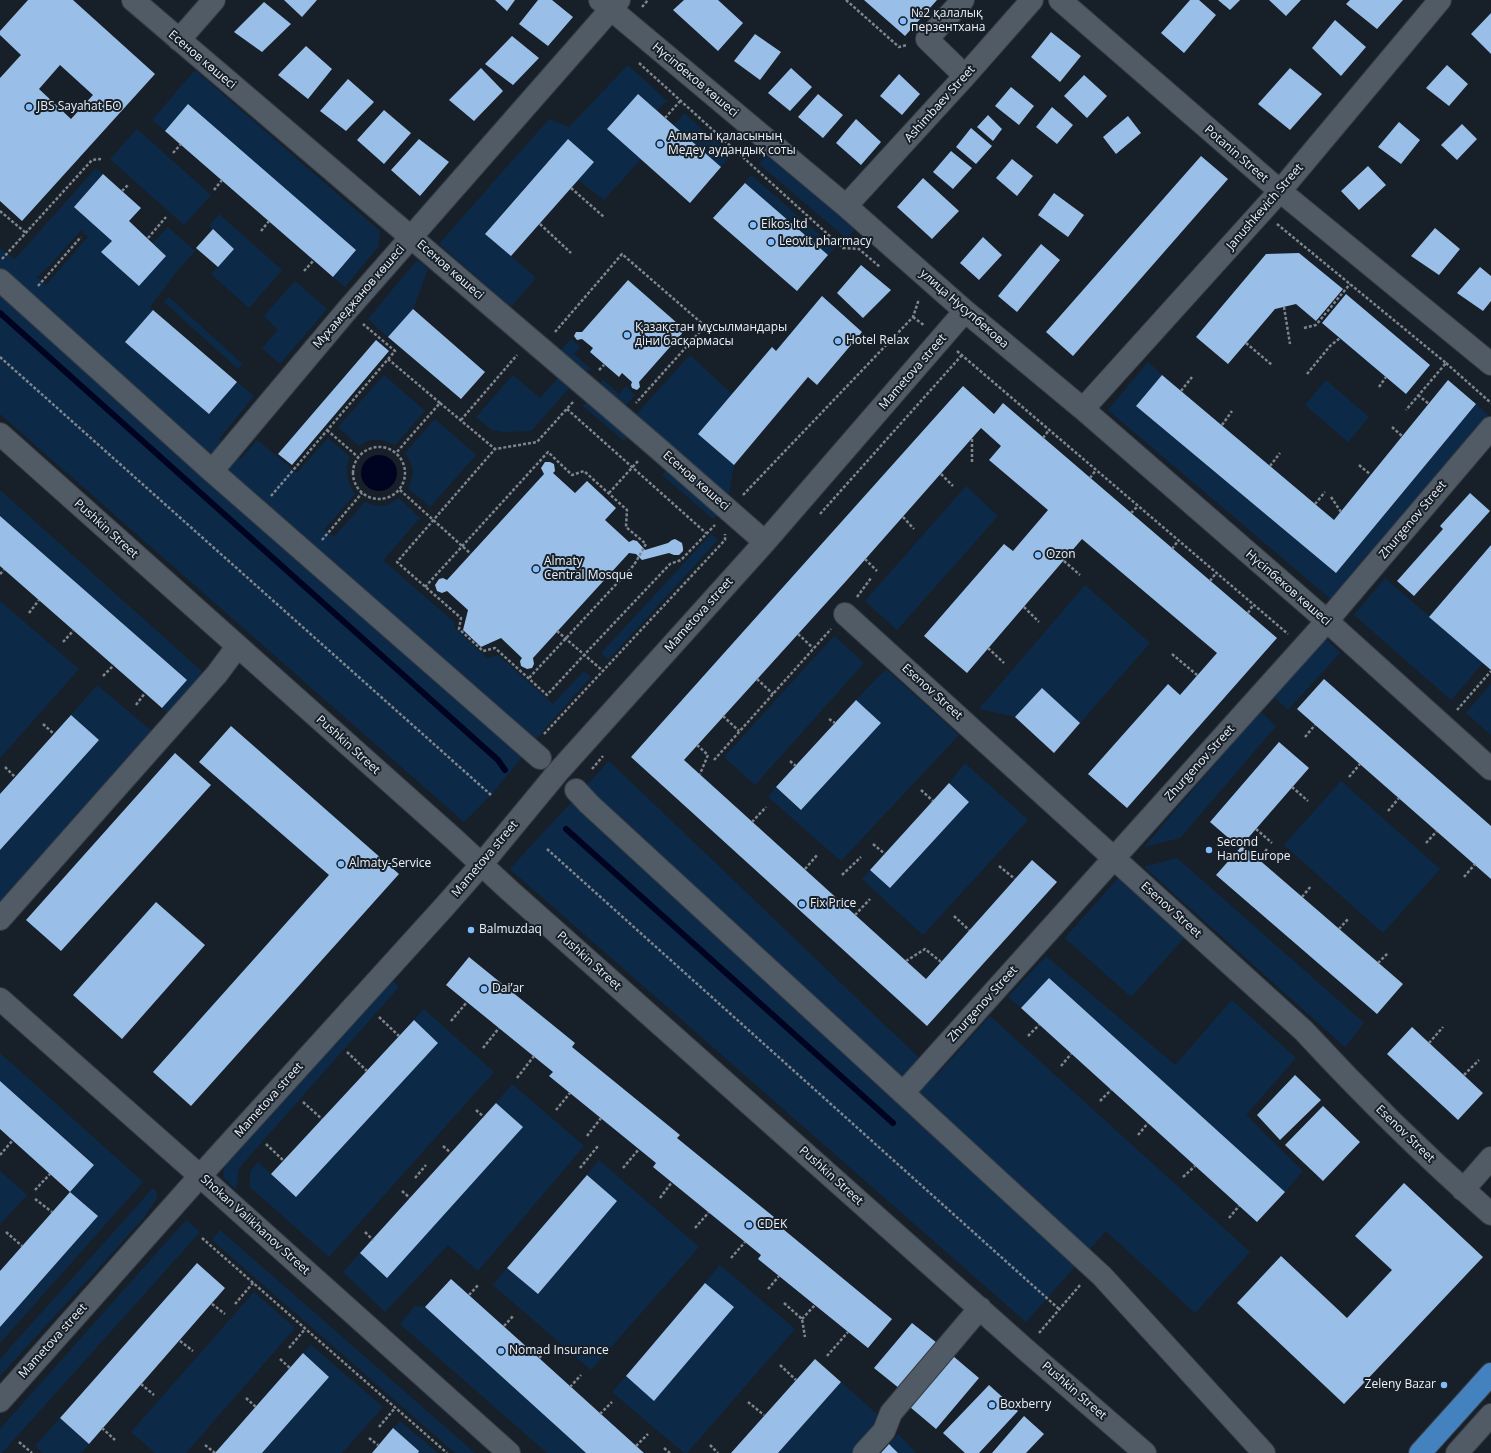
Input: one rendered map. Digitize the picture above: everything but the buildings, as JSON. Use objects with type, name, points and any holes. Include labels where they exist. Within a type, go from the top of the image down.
[{"type":"main road","points":[[1420,1453],[1491,1374]]},
{"type":"street","name":"Есенов көшесі","points":[[133,0],[411,236],[765,542]]},
{"type":"street","points":[[179,40],[214,0]]},
{"type":"street","points":[[963,0],[927,39],[965,76]]},
{"type":"street","name":"Ashimbaev Street","points":[[846,206],[965,76],[1032,0]]},
{"type":"street","name":"Potanin Street","points":[[1060,0],[1280,191],[1491,364]]},
{"type":"street","name":"Janushkevich Street","points":[[1083,409],[1280,191],[1440,0]]},
{"type":"street","name":"Нүсіпбеков көшесі","points":[[610,3],[846,206]]},
{"type":"street","name":"Мұхамеджанов көшесі","points":[[212,471],[610,3]]},
{"type":"street","name":"улица Нусупбекова","points":[[846,206],[965,312],[1083,409]]},
{"type":"street","points":[[0,280],[212,471],[535,754]]},
{"type":"street","name":"Mametovа street","points":[[0,1401],[200,1176],[481,865],[570,758],[765,542],[965,312]]},
{"type":"street","name":"Нүсіпбеков көшесі","points":[[1083,409],[1327,621],[1491,769]]},
{"type":"street","name":"Zhurgenov Street","points":[[903,1094],[1327,621],[1491,428]]},
{"type":"street","name":"Pushkin Street","points":[[0,434],[481,865],[1145,1453]]},
{"type":"street","name":"Esenov Street","points":[[845,614],[1304,1032],[1363,1094],[1463,1190],[1491,1214]]},
{"type":"street","points":[[0,919],[217,674],[237,647]]},
{"type":"street","points":[[576,790],[589,804],[1094,1269],[1264,1453]]},
{"type":"street","name":"Shokan Valikhanov Street","points":[[0,999],[509,1453]]},
{"type":"street","points":[[1463,1190],[1491,1158]]},
{"type":"street","points":[[864,1453],[884,1431],[891,1413],[980,1308]]},
{"type":"street","points":[[1457,1453],[1491,1415]]},
{"type":"path","points":[[846,0],[899,47],[927,39]]},
{"type":"path","points":[[636,60],[844,248],[859,249],[883,269]]},
{"type":"path","points":[[665,118],[681,100]]},
{"type":"path","points":[[173,153],[181,144]]},
{"type":"path","points":[[0,261],[92,160],[101,159]]},
{"type":"path","points":[[214,190],[222,180]]},
{"type":"path","points":[[122,191],[129,184]]},
{"type":"path","points":[[571,188],[604,217]]},
{"type":"path","points":[[0,211],[26,233]]},
{"type":"path","points":[[1262,211],[1446,363],[1491,403]]},
{"type":"path","points":[[148,238],[166,217]]},
{"type":"path","points":[[260,231],[269,221]]},
{"type":"path","points":[[540,224],[571,253]]},
{"type":"path","points":[[24,302],[81,237]]},
{"type":"path","points":[[461,420],[514,359],[536,344],[622,254],[705,326],[623,418]]},
{"type":"path","points":[[304,271],[314,260]]},
{"type":"path","points":[[1304,328],[1316,325],[1350,284]]},
{"type":"path","points":[[604,364],[586,387],[537,442],[495,449],[397,562],[461,618],[459,630],[483,651],[496,648],[547,695],[670,564],[681,560],[913,318],[919,298],[913,294]]},
{"type":"path","points":[[1284,307],[1290,344]]},
{"type":"path","points":[[913,318],[942,338],[1303,647]]},
{"type":"path","points":[[258,511],[395,351],[361,322]]},
{"type":"path","points":[[1307,374],[1330,346],[1340,338]]},
{"type":"path","points":[[1246,343],[1272,365]]},
{"type":"path","points":[[514,359],[536,344]]},
{"type":"path","points":[[0,357],[491,795]]},
{"type":"path","points":[[388,359],[495,449]]},
{"type":"path","points":[[1406,410],[1446,363]]},
{"type":"path","points":[[1379,387],[1386,377]]},
{"type":"path","points":[[1181,391],[1192,378]]},
{"type":"path","points":[[1418,395],[1429,404]]},
{"type":"path","points":[[396,453],[440,403]]},
{"type":"path","points":[[567,409],[706,534]]},
{"type":"path","points":[[1222,425],[1232,411]]},
{"type":"path","points":[[1392,427],[1402,436]]},
{"type":"path","points":[[327,430],[358,457]]},
{"type":"path","points":[[1043,438],[1049,430]]},
{"type":"path","points":[[972,439],[972,463]]},
{"type":"path","points":[[609,493],[653,444]]},
{"type":"path","points":[[372,447],[381,447],[389,448],[396,453],[402,459],[406,475],[404,484],[400,490],[392,497],[383,500],[374,499],[358,490],[352,474],[354,464],[364,451],[372,447]]},
{"type":"path","points":[[426,587],[548,452],[572,475],[584,471],[609,493],[627,510],[626,527],[646,544],[634,565],[529,678]]},
{"type":"path","points":[[1270,466],[1280,453]]},
{"type":"path","points":[[1359,465],[1371,475]]},
{"type":"path","points":[[1090,478],[1096,470]]},
{"type":"path","points":[[941,474],[953,486]]},
{"type":"path","points":[[400,490],[471,554]]},
{"type":"path","points":[[601,494],[605,490]]},
{"type":"path","points":[[1315,504],[1325,492]]},
{"type":"path","points":[[309,555],[362,493]]},
{"type":"path","points":[[1331,497],[1340,512]]},
{"type":"path","points":[[1131,514],[1138,506]]},
{"type":"path","points":[[535,754],[602,671],[725,540],[729,510]]},
{"type":"path","points":[[902,517],[914,529]]},
{"type":"path","points":[[1172,549],[1178,540]]},
{"type":"path","points":[[865,559],[877,571]]},
{"type":"path","points":[[1064,561],[1080,575]]},
{"type":"path","points":[[0,574],[4,570]]},
{"type":"path","points":[[1210,581],[1216,573]]},
{"type":"path","points":[[714,760],[845,614],[871,578]]},
{"type":"path","points":[[29,613],[39,600]]},
{"type":"path","points":[[1248,613],[1254,605]]},
{"type":"path","points":[[1024,607],[1039,622]]},
{"type":"path","points":[[63,642],[74,630]]},
{"type":"path","points":[[557,631],[602,671]]},
{"type":"path","points":[[798,634],[813,648]]},
{"type":"path","points":[[988,648],[1004,662]]},
{"type":"path","points":[[1172,654],[1196,675]]},
{"type":"path","points":[[103,676],[114,665]]},
{"type":"path","points":[[1443,726],[1491,671]]},
{"type":"path","points":[[757,679],[773,694]]},
{"type":"path","points":[[136,705],[145,693]]},
{"type":"path","points":[[723,716],[739,731]]},
{"type":"path","points":[[829,719],[834,723]]},
{"type":"path","points":[[43,724],[54,734]]},
{"type":"path","points":[[1305,737],[1315,724]]},
{"type":"path","points":[[697,745],[708,755],[700,774]]},
{"type":"path","points":[[790,761],[796,766]]},
{"type":"path","points":[[1349,777],[1360,764]]},
{"type":"path","points":[[5,767],[16,777]]},
{"type":"path","points":[[1292,787],[1308,801]]},
{"type":"path","points":[[921,790],[933,801]]},
{"type":"path","points":[[1388,811],[1399,798]]},
{"type":"path","points":[[752,822],[766,807]]},
{"type":"path","points":[[1256,829],[1272,843]]},
{"type":"path","points":[[1426,843],[1437,831]]},
{"type":"path","points":[[873,844],[885,854]]},
{"type":"path","points":[[547,849],[1059,1309]]},
{"type":"path","points":[[1259,859],[1268,849]]},
{"type":"path","points":[[805,869],[818,854]]},
{"type":"path","points":[[842,875],[861,857]]},
{"type":"path","points":[[1464,877],[1475,864]]},
{"type":"path","points":[[999,866],[1015,879]]},
{"type":"path","points":[[1302,897],[1311,886]]},
{"type":"path","points":[[855,915],[870,900]]},
{"type":"path","points":[[954,916],[969,930]]},
{"type":"path","points":[[1339,929],[1348,919]]},
{"type":"path","points":[[906,961],[925,949],[941,962]]},
{"type":"path","points":[[1378,963],[1388,953]]},
{"type":"path","points":[[451,1021],[467,1002]]},
{"type":"path","points":[[379,1017],[399,1036]]},
{"type":"path","points":[[1028,1036],[1039,1025]]},
{"type":"path","points":[[1429,1043],[1443,1027]]},
{"type":"path","points":[[483,1048],[499,1028]]},
{"type":"path","points":[[347,1052],[366,1071]]},
{"type":"path","points":[[1061,1066],[1072,1054]]},
{"type":"path","points":[[517,1078],[534,1056]]},
{"type":"path","points":[[1464,1074],[1479,1060]]},
{"type":"path","points":[[1100,1101],[1111,1090]]},
{"type":"path","points":[[556,1110],[570,1092]]},
{"type":"path","points":[[303,1102],[322,1119]]},
{"type":"path","points":[[476,1110],[484,1116]]},
{"type":"path","points":[[587,1136],[601,1118]]},
{"type":"path","points":[[1138,1135],[1148,1124]]},
{"type":"path","points":[[0,1155],[12,1140]]},
{"type":"path","points":[[266,1144],[284,1161]]},
{"type":"path","points":[[443,1146],[451,1153]]},
{"type":"path","points":[[580,1168],[598,1146]]},
{"type":"path","points":[[623,1168],[639,1149]]},
{"type":"path","points":[[414,1178],[426,1164]]},
{"type":"path","points":[[1183,1177],[1195,1166]]},
{"type":"path","points":[[36,1190],[50,1174]]},
{"type":"path","points":[[660,1198],[672,1182]]},
{"type":"path","points":[[402,1191],[410,1198]]},
{"type":"path","points":[[35,1199],[52,1212]]},
{"type":"path","points":[[1229,1218],[1239,1206]]},
{"type":"path","points":[[695,1228],[709,1212]]},
{"type":"path","points":[[6,1232],[22,1246]]},
{"type":"path","points":[[365,1232],[373,1240]]},
{"type":"path","points":[[202,1238],[447,1453]]},
{"type":"path","points":[[731,1258],[745,1242]]},
{"type":"path","points":[[1025,1348],[1094,1269]]},
{"type":"path","points":[[768,1289],[779,1276]]},
{"type":"path","points":[[235,1304],[253,1283]]},
{"type":"path","points":[[469,1295],[479,1284]]},
{"type":"path","points":[[784,1303],[802,1319],[805,1337]]},
{"type":"path","points":[[212,1304],[225,1314]]},
{"type":"path","points":[[802,1319],[815,1305]]},
{"type":"path","points":[[504,1326],[514,1315]]},
{"type":"path","points":[[289,1348],[306,1329]]},
{"type":"path","points":[[827,1356],[848,1332]]},
{"type":"path","points":[[180,1341],[193,1352]]},
{"type":"path","points":[[539,1358],[550,1347]]},
{"type":"path","points":[[280,1359],[290,1368]]},
{"type":"path","points":[[780,1365],[796,1380]]},
{"type":"path","points":[[570,1387],[581,1375]]},
{"type":"path","points":[[141,1384],[154,1395]]},
{"type":"path","points":[[246,1398],[256,1407]]},
{"type":"path","points":[[600,1414],[612,1402]]},
{"type":"path","points":[[748,1402],[764,1415]]},
{"type":"path","points":[[379,1427],[395,1408]]},
{"type":"path","points":[[102,1428],[115,1440]]},
{"type":"path","points":[[636,1446],[648,1434]]},
{"type":"path","points":[[369,1438],[378,1445]]},
{"type":"path","points":[[19,1442],[32,1453]]},
{"type":"path","points":[[205,1444],[215,1453]]},
{"type":"path","points":[[710,1446],[718,1453]]},
{"type":"path","points":[[664,1448],[670,1453]]},
{"type":"shaded area","points":[[628,65],[667,101],[657,111],[638,94],[607,129],[641,159],[604,200],[578,180],[594,162],[568,139],[485,233],[536,278],[511,307],[439,244],[549,119],[569,127]]},
{"type":"shaded area","points":[[195,70],[380,231],[379,246],[345,287],[333,277],[188,105],[165,131],[152,120]]},
{"type":"shaded area","points":[[684,113],[731,155],[721,167],[674,125]]},
{"type":"shaded area","points":[[137,129],[211,195],[184,225],[110,159]]},
{"type":"shaded area","points":[[769,152],[857,226],[847,239],[759,164]]},
{"type":"shaded area","points":[[96,168],[103,174],[74,207],[112,241],[102,252],[139,286],[166,256],[153,243],[168,227],[195,251],[177,271],[150,307],[153,310],[125,342],[209,414],[237,382],[254,396],[219,439],[241,459],[257,440],[297,473],[328,438],[350,457],[347,467],[347,476],[355,494],[324,530],[334,537],[365,502],[383,506],[399,498],[420,518],[383,560],[455,623],[455,628],[487,658],[498,655],[553,704],[584,671],[591,677],[548,725],[491,795],[464,822],[0,414],[0,248],[15,259]],"holes":[[[81,230],[88,237],[46,285],[37,277],[50,265]]]},
{"type":"shaded area","points":[[751,175],[835,248],[828,255],[745,183]]},
{"type":"shaded area","points":[[219,214],[282,270],[249,308],[211,274],[234,249],[209,226]]},
{"type":"shaded area","points":[[417,260],[428,269],[413,309],[388,337],[368,319]]},
{"type":"shaded area","points":[[295,281],[327,309],[280,364],[262,348],[278,330],[264,316]]},
{"type":"shaded area","points":[[169,297],[243,364],[238,369],[164,302]]},
{"type":"shaded area","points":[[571,339],[580,347],[574,354],[591,369],[584,372],[560,351]]},
{"type":"shaded area","points":[[690,355],[732,394],[698,434],[734,465],[728,500],[634,417]]},
{"type":"shaded area","points":[[1148,362],[1162,375],[1136,406],[1336,573],[1476,404],[1489,416],[1333,601],[1108,410]]},
{"type":"shaded area","points":[[384,375],[425,411],[395,445],[381,440],[372,440],[359,446],[338,427]]},
{"type":"shaded area","points":[[513,375],[540,398],[561,375],[572,385],[531,431],[503,432],[492,430],[476,417]]},
{"type":"shaded area","points":[[602,379],[619,394],[626,386],[635,395],[624,407],[601,387]]},
{"type":"shaded area","points":[[1326,380],[1369,417],[1348,442],[1305,405]]},
{"type":"shaded area","points":[[589,399],[630,435],[624,441],[583,406]]},
{"type":"shaded area","points":[[435,419],[476,455],[430,507],[408,488],[411,483],[413,470],[405,453]]},
{"type":"shaded area","points":[[383,455],[392,460],[396,466],[396,480],[392,486],[383,491],[375,491],[366,486],[362,480],[361,469],[366,460],[372,456]]},
{"type":"shaded area","points":[[667,469],[719,513],[713,519],[662,475]]},
{"type":"shaded area","points":[[966,486],[998,516],[897,630],[865,601]]},
{"type":"shaded area","points":[[0,490],[206,675],[170,716],[162,708],[187,680],[0,516]]},
{"type":"shaded area","points":[[711,534],[718,540],[608,660],[601,653]]},
{"type":"shaded area","points":[[1385,578],[1483,663],[1451,700],[1354,615]]},
{"type":"shaded area","points":[[1085,585],[1150,643],[1080,723],[1042,688],[1015,717],[979,709]]},
{"type":"shaded area","points":[[0,601],[79,669],[0,758]]},
{"type":"shaded area","points":[[834,636],[864,663],[755,785],[724,757]]},
{"type":"shaded area","points":[[1325,638],[1340,653],[1288,710],[1273,696]]},
{"type":"shaded area","points":[[886,669],[959,735],[841,861],[768,797],[776,787],[801,810],[880,723],[856,700]]},
{"type":"shaded area","points":[[1491,684],[1491,735],[1466,713]]},
{"type":"shaded area","points":[[97,685],[153,732],[0,902],[0,850],[98,740],[71,715]]},
{"type":"shaded area","points":[[1260,711],[1276,726],[1180,838],[1144,847]]},
{"type":"shaded area","points":[[609,761],[937,1075],[990,1016],[1250,1252],[1195,1313],[1106,1231],[1026,1322],[510,869]]},
{"type":"shaded area","points":[[965,763],[1028,820],[923,935],[862,879],[870,870],[890,888],[969,802],[949,783]]},
{"type":"shaded area","points":[[1341,781],[1440,869],[1383,933],[1284,845]]},
{"type":"shaded area","points":[[1177,858],[1364,1023],[1345,1047],[1144,867]]},
{"type":"shaded area","points":[[1119,877],[1186,936],[1131,997],[1065,938]]},
{"type":"shaded area","points":[[1046,956],[1175,1065],[1232,1000],[1296,1058],[1246,1115],[1303,1171],[1285,1192],[1049,978],[1021,1008],[1008,997]]},
{"type":"shaded area","points":[[392,980],[399,987],[239,1168],[236,1190],[223,1177],[225,1164]]},
{"type":"shaded area","points":[[424,1009],[494,1072],[329,1257],[250,1187],[250,1172],[258,1162],[296,1197],[438,1043],[414,1020]]},
{"type":"shaded area","points":[[0,1053],[143,1182],[0,1343],[0,1327],[98,1216],[70,1192],[94,1164],[0,1081]]},
{"type":"shaded area","points":[[512,1084],[584,1146],[478,1271],[448,1245],[385,1312],[343,1272],[360,1253],[386,1278],[523,1127],[496,1103]]},
{"type":"shaded area","points":[[599,1160],[699,1247],[591,1370],[493,1285],[507,1268],[538,1294],[617,1201],[587,1175]]},
{"type":"shaded area","points":[[0,1171],[27,1195],[0,1224]]},
{"type":"shaded area","points":[[153,1188],[156,1191],[157,1198],[143,1219],[0,1376],[0,1359]]},
{"type":"shaded area","points":[[186,1220],[200,1232],[2,1453],[0,1453],[0,1429]]},
{"type":"shaded area","points":[[220,1230],[475,1453],[455,1453],[212,1240]]},
{"type":"shaded area","points":[[720,1265],[795,1329],[687,1453],[684,1453],[612,1392],[626,1376],[654,1400],[705,1283]]},
{"type":"shaded area","points":[[254,1292],[295,1328],[186,1453],[155,1453],[131,1432]]},
{"type":"shaded area","points":[[415,1306],[425,1307],[586,1453],[547,1453],[400,1324]]},
{"type":"shaded area","points":[[311,1345],[383,1407],[342,1453],[262,1453],[329,1377],[303,1353]]},
{"type":"shaded area","points":[[841,1382],[880,1417],[856,1453],[778,1453]]},
{"type":"shaded area","points":[[60,1418],[89,1444],[81,1453],[43,1453],[35,1446]]},
{"type":"shaded area","points":[[400,1421],[438,1453],[418,1453],[419,1451],[393,1428]]},
{"type":"shaded area","points":[[898,1434],[916,1453],[898,1453],[889,1444]]},
{"type":"waterway","points":[[0,313],[498,760],[505,770]]},
{"type":"waterway","points":[[566,829],[893,1123]]},
{"type":"place","name":"№2 қалалық перзентхана","points":[[903,21]]},
{"type":"place","name":"JBS Sayahat БО","points":[[29,107]]},
{"type":"place","name":"Алматы қаласының Медеу аудандық соты","points":[[660,144]]},
{"type":"place","name":"Eikos ltd","points":[[753,225]]},
{"type":"place","name":"Leovit pharmacy","points":[[771,242]]},
{"type":"place","name":"Қазақстан мұсылмандары діни басқармасы","points":[[627,335]]},
{"type":"place","name":"Hotel Relax","points":[[838,341]]},
{"type":"place","name":"Ozon","points":[[1038,555]]},
{"type":"place","name":"Almaty Central Mosque","points":[[536,569]]},
{"type":"place","name":"Second Hand Europe","points":[[1209,850]]},
{"type":"place","name":"Almaty-Service","points":[[341,864]]},
{"type":"place","name":"Fix Price","points":[[802,904]]},
{"type":"place","name":"Balmuzdaq","points":[[471,930]]},
{"type":"place","name":"Dai’ar","points":[[484,989]]},
{"type":"place","name":"CDEK","points":[[749,1225]]},
{"type":"place","name":"Nomad Insurance","points":[[501,1351]]},
{"type":"place","name":"Zeleny Bazar","points":[[1444,1385]]},
{"type":"place","name":"Boxberry","points":[[992,1405]]}]
